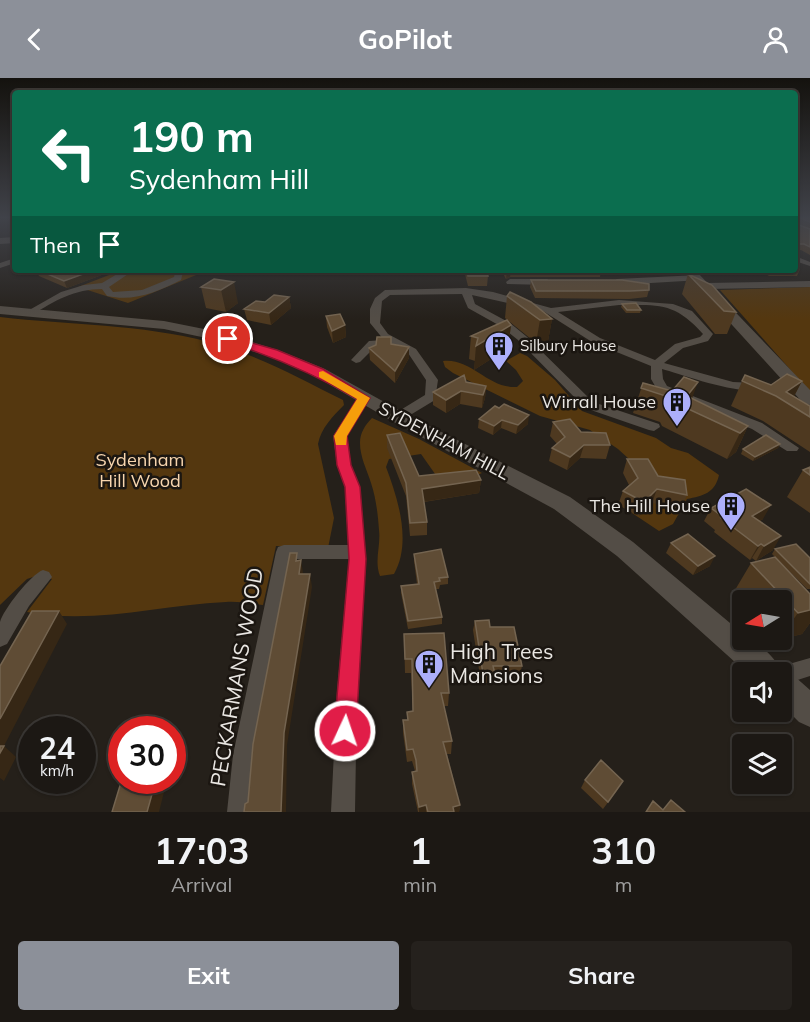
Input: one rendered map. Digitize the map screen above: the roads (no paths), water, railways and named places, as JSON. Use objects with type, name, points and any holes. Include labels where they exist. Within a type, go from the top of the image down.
[{"type":"street","points":[[29,313],[50,299],[70,291],[104,286],[125,273]]},
{"type":"street","points":[[104,286],[110,294],[118,295],[153,291],[178,278],[179,273]]},
{"type":"street","points":[[606,282],[658,282],[675,278],[697,278],[810,284]]},
{"type":"street","points":[[697,278],[791,387],[810,400]]},
{"type":"street","points":[[510,282],[552,282]]},
{"type":"street","points":[[398,417],[431,397],[432,380],[412,351],[384,336],[375,323],[375,309],[380,297],[388,292],[404,290],[485,293],[550,311],[596,340],[656,364],[732,385],[768,387]]},
{"type":"street","points":[[466,291],[471,306],[507,325],[589,405],[654,427]]},
{"type":"street","points":[[550,311],[581,304],[660,304],[688,312],[708,334],[704,339],[679,346],[656,364]]},
{"type":"street","name":"SYDENHAM HILL","points":[[0,310],[164,326],[214,335],[291,360],[319,372],[398,417],[562,503],[598,528],[755,662]]},
{"type":"street","points":[[356,360],[373,343],[397,343]]},
{"type":"street","points":[[656,364],[657,379],[662,388],[757,426],[792,448]]},
{"type":"street","points":[[343,812],[346,701],[357,552],[352,487],[344,465],[340,436],[364,398]]},
{"type":"street","name":"PECKARMANS WOOD","points":[[239,812],[244,755],[284,552],[357,552]]},
{"type":"street","points":[[0,638],[23,601],[43,577]]},
{"type":"street","points":[[792,672],[810,667]]},
{"type":"street","points":[[792,694],[810,711]]},
{"type":"place","name":"Silbury House","points":[[499,372]]},
{"type":"place","name":"Wirrall House","points":[[677,428]]},
{"type":"place","name":"The Hill House","points":[[731,532]]},
{"type":"place","name":"High Trees Mansions","points":[[429,690]]},
{"type":"park label","name":"Sydenham Hill Wood","points":[[140,470]]}]
